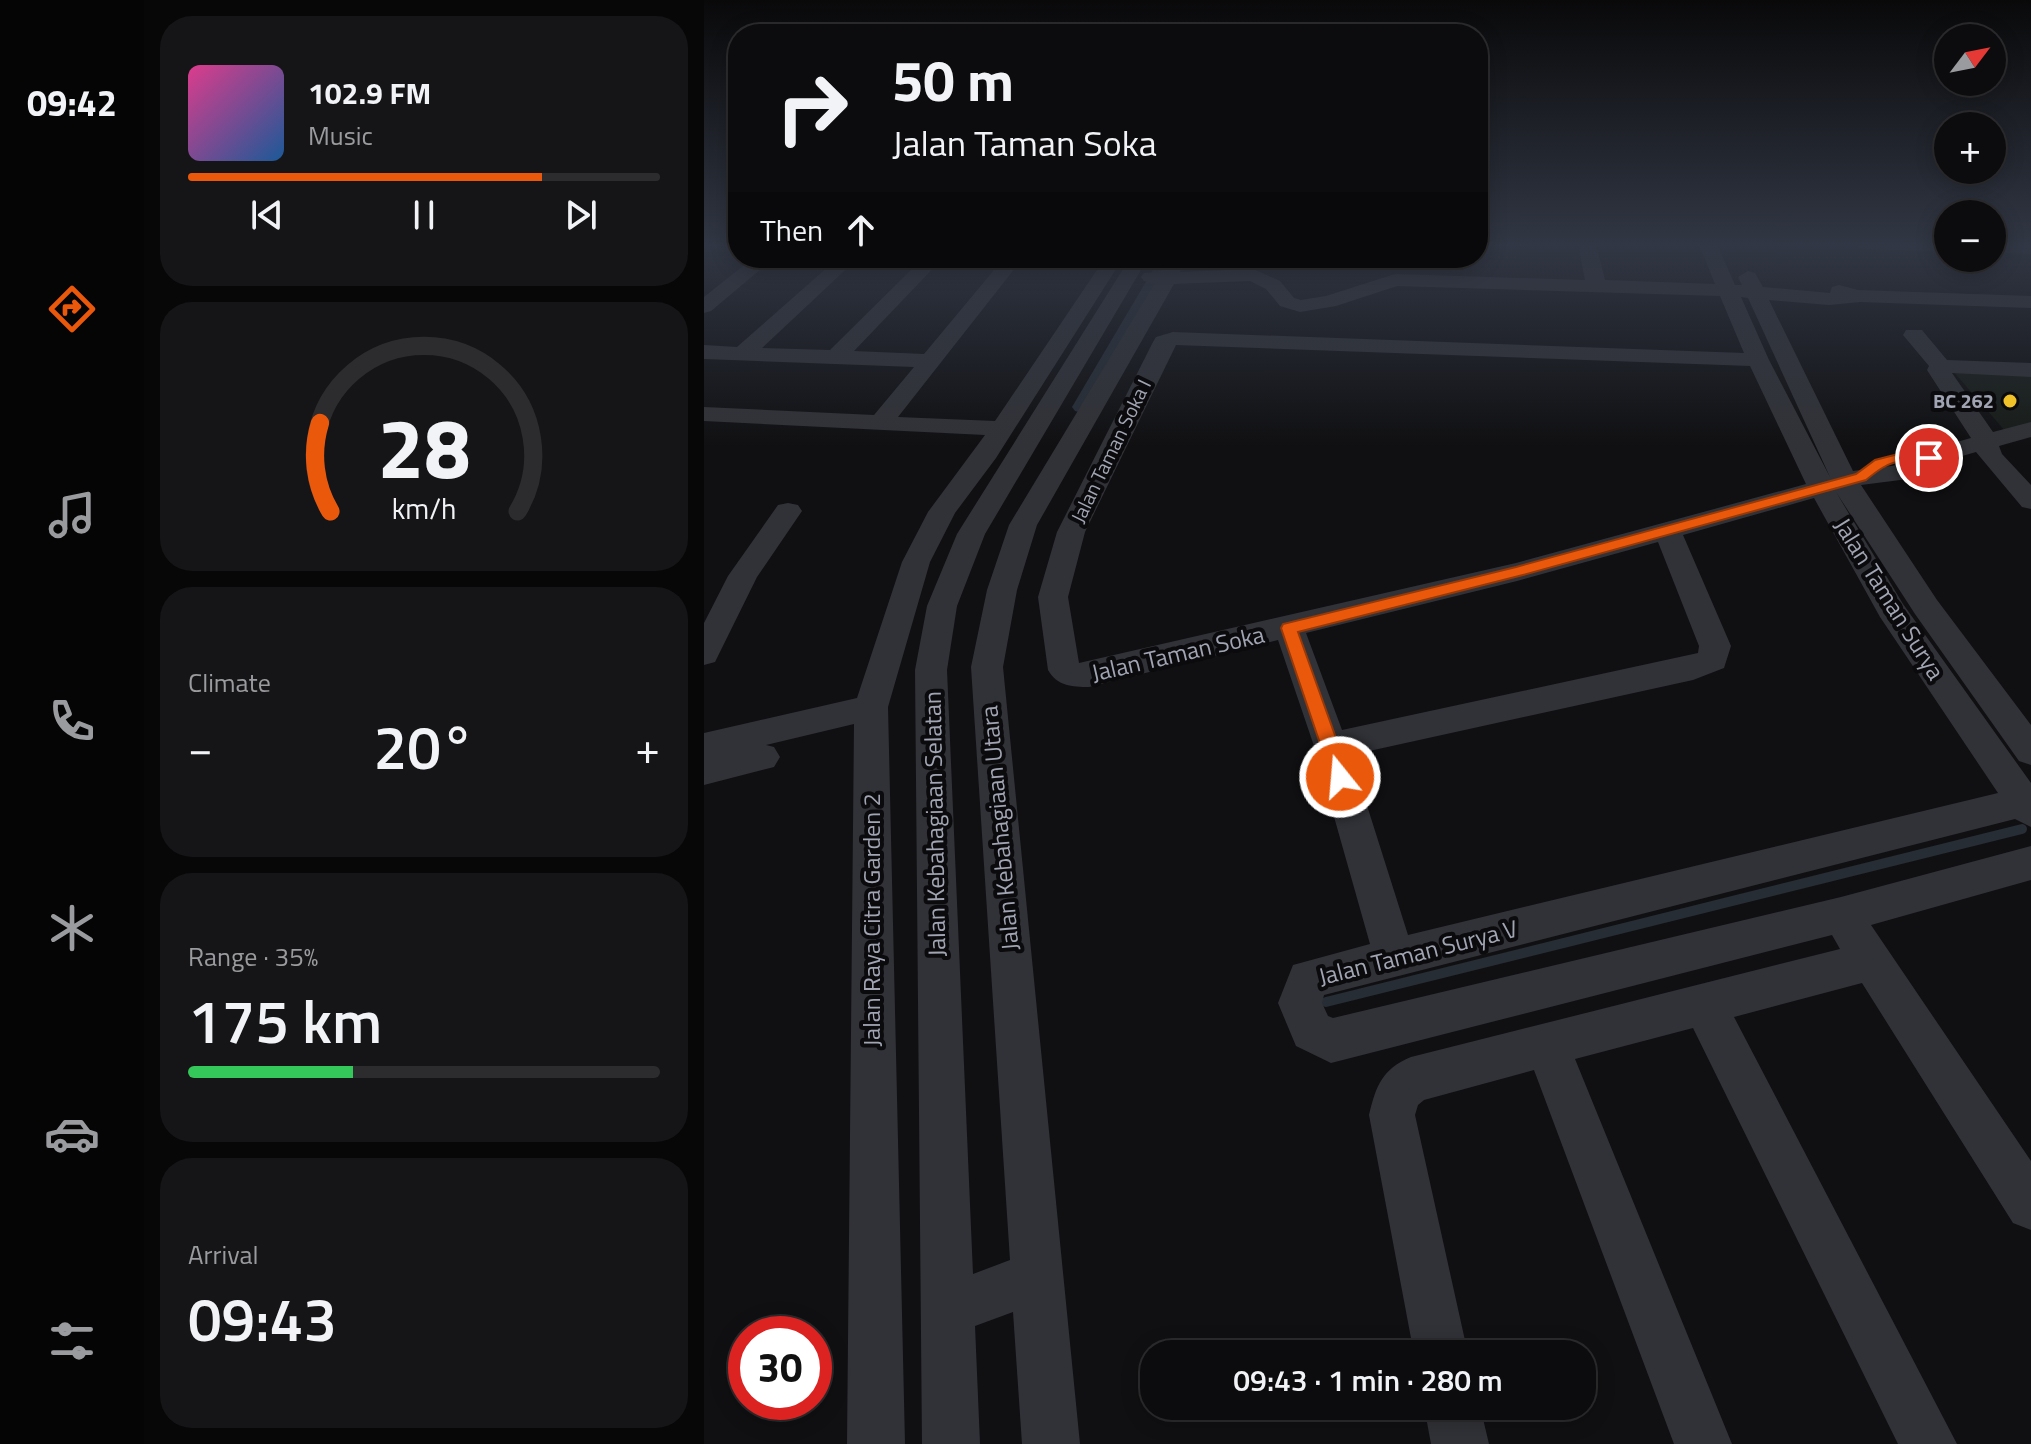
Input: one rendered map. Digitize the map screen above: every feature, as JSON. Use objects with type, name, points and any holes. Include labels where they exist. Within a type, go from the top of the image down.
[{"type":"street","points":[[743,353],[789,311]]},
{"type":"street","points":[[836,357],[881,311]]},
{"type":"street","points":[[880,423],[971,311]]},
{"type":"street","name":"Jalan Raya Citra Garden 2","points":[[876,1444],[871,719],[916,562],[942,512],[1002,429],[1105,311]]},
{"type":"street","name":"Jalan Kebahagiaan Selatan","points":[[951,1444],[957,1307],[931,670],[942,606],[971,534],[1116,311]]},
{"type":"street","name":"Jalan Kebahagiaan Utara","points":[[1051,1444],[1032,1278],[987,667],[1002,590],[1023,525],[1124,311]]},
{"type":"street","name":"Jalan Taman Surya","points":[[1746,311],[1758,360],[1926,607],[2031,751]]},
{"type":"street","name":"Jalan Taman Surya","points":[[1752,311],[1843,482],[1891,610],[2028,805]]},
{"type":"street","points":[[1914,335],[1941,366],[2031,370]]},
{"type":"street","name":"Jalan Taman Soka I","points":[[1067,673],[1053,597],[1071,532],[1164,342],[1173,338],[1758,360]]},
{"type":"street","points":[[704,352],[932,361]]},
{"type":"street","points":[[1941,366],[1938,370],[1991,457],[2031,501]]},
{"type":"street","points":[[704,414],[1002,429]]},
{"type":"street","name":"Jalan Taman Soka","points":[[1067,673],[1089,675],[1289,628],[1517,572],[1843,482],[1899,476],[1921,468],[1929,458],[2031,429]]},
{"type":"street","points":[[704,654],[743,576],[788,511]]},
{"type":"street","points":[[1331,746],[1693,668],[1713,660],[1715,646],[1667,530]]},
{"type":"street","points":[[1289,628],[1331,746],[1395,959]]},
{"type":"street","points":[[704,746],[871,719]]},
{"type":"street","points":[[704,771],[871,719]]},
{"type":"street","name":"Jalan Taman Surya V","points":[[2028,805],[1308,979],[1300,1003],[1312,1031],[1331,1041],[1841,915],[2031,863]]},
{"type":"street","points":[[1841,915],[2031,1205]]},
{"type":"street","points":[[1438,1340],[1392,1115],[1397,1093],[1411,1080],[1871,961]]},
{"type":"street","points":[[1704,1004],[1928,1444]]},
{"type":"street","points":[[1547,1045],[1703,1444]]},
{"type":"street","points":[[957,1307],[1032,1278]]},
{"type":"street","points":[[1455,1420],[1460,1444]]},
{"type":"shaded area","points":[[1952,370],[2031,374],[2031,426],[2007,433]]},
{"type":"waterway","points":[[1082,407],[1137,311]]},
{"type":"waterway","points":[[1326,1002],[2022,829]]},
{"type":"place","name":"BC 262","points":[[2010,401]]},
{"type":"route","points":[[1340,777],[1289,628],[1517,572],[1861,477],[1880,462],[1902,457],[1929,458]]}]
